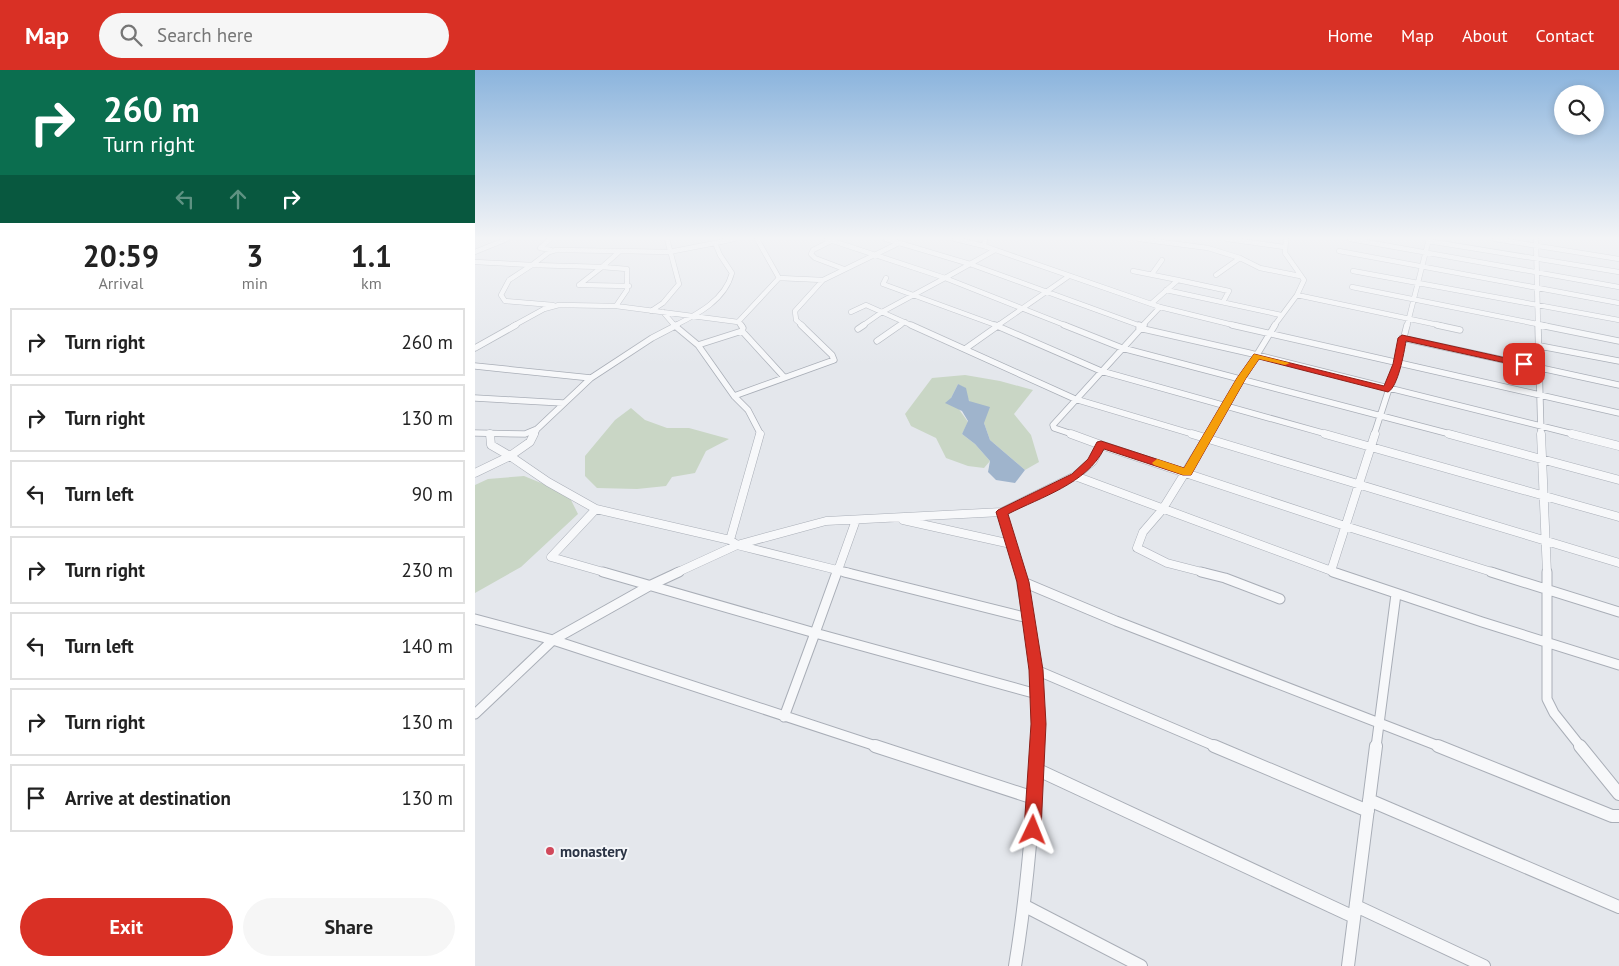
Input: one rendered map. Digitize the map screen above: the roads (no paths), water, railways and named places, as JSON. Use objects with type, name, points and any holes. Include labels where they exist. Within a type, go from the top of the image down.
[{"type":"street","points":[[507,281],[501,295],[505,301],[559,305],[616,306],[738,322],[743,328],[742,331],[784,377]]},
{"type":"street","points":[[584,281],[579,285],[629,286]]},
{"type":"street","points":[[616,306],[625,298],[629,286],[628,281]]},
{"type":"street","points":[[651,311],[663,303],[679,284],[679,281]]},
{"type":"street","points":[[475,434],[525,434],[537,429],[552,417],[563,403],[591,378],[652,338],[696,315],[717,299],[729,285],[730,281]]},
{"type":"street","points":[[738,322],[776,281]]},
{"type":"street","points":[[734,396],[834,360],[832,355],[796,320],[795,311],[822,281]]},
{"type":"street","points":[[885,281],[883,284],[997,326],[1101,371],[1619,517]]},
{"type":"street","points":[[859,329],[882,312],[940,281]]},
{"type":"street","points":[[952,281],[1122,348],[1241,378],[1619,480]]},
{"type":"street","points":[[1018,281],[1140,327],[1619,446]]},
{"type":"street","points":[[965,348],[1062,281]]},
{"type":"street","points":[[1083,281],[1156,305],[1268,334],[1619,413]]},
{"type":"street","points":[[1177,281],[1166,290],[1140,327],[1075,399],[1053,426],[1054,428],[1345,526],[1619,612]]},
{"type":"street","points":[[1182,281],[1229,291],[1223,302]]},
{"type":"street","points":[[1280,598],[1225,578],[1167,563],[1137,548],[1143,532],[1162,510],[1187,472],[1241,378],[1257,356],[1268,334],[1297,295],[1304,281]]},
{"type":"street","points":[[1410,281],[1619,320]]},
{"type":"street","points":[[1494,281],[1619,303]]},
{"type":"street","points":[[1537,281],[1543,495],[1548,589],[1546,643],[1547,699],[1553,713],[1619,794]]},
{"type":"street","points":[[1583,281],[1619,287]]},
{"type":"street","points":[[1331,571],[1397,364],[1417,282]]},
{"type":"street","points":[[1352,287],[1619,341]]},
{"type":"street","points":[[1166,290],[1281,315]]},
{"type":"street","points":[[1297,295],[1460,330]]},
{"type":"street","points":[[475,348],[545,309],[559,305]]},
{"type":"street","points":[[851,312],[864,305],[965,348],[1075,399],[1359,483],[1545,542],[1619,563]]},
{"type":"street","points":[[663,312],[675,326],[698,345],[734,396],[748,410],[760,433],[733,542]]},
{"type":"street","points":[[877,341],[905,322]]},
{"type":"street","points":[[698,345],[742,331]]},
{"type":"street","points":[[1402,338],[1619,385]]},
{"type":"street","points":[[1539,346],[1619,361]]},
{"type":"street","points":[[475,366],[591,378]]},
{"type":"street","points":[[475,398],[563,403]]},
{"type":"street","points":[[475,472],[486,470],[510,456],[530,442],[537,429]]},
{"type":"street","points":[[490,434],[491,445],[548,482],[596,509],[733,542],[1028,618]]},
{"type":"street","points":[[477,710],[553,640],[733,542],[826,521],[1001,512],[1075,476],[1093,461],[1101,444]]},
{"type":"street","points":[[1075,476],[1162,510],[1396,594],[1546,643],[1619,664]]},
{"type":"street","points":[[596,509],[551,557],[815,633],[1037,694]]},
{"type":"street","points":[[1001,512],[1023,582],[1036,670],[1038,724],[1033,830],[1025,906],[1015,966]]},
{"type":"street","points":[[894,518],[1011,544]]},
{"type":"street","points":[[784,717],[855,520]]},
{"type":"street","points":[[1023,582],[1116,621],[1379,722],[1612,816],[1619,816]]},
{"type":"street","points":[[1348,966],[1396,594]]},
{"type":"street","points":[[475,619],[553,640],[1034,798]]},
{"type":"street","points":[[1036,670],[1619,907]]},
{"type":"street","points":[[1036,769],[1355,911],[1484,966]]},
{"type":"street","points":[[1025,906],[1141,966]]},
{"type":"water","points":[[958,384],[966,388],[969,401],[990,407],[984,423],[990,440],[1025,470],[1015,483],[996,480],[988,472],[990,461],[975,444],[962,434],[968,421],[962,411],[945,403],[951,398]]},
{"type":"place","name":"monastery","points":[[550,851]]}]
